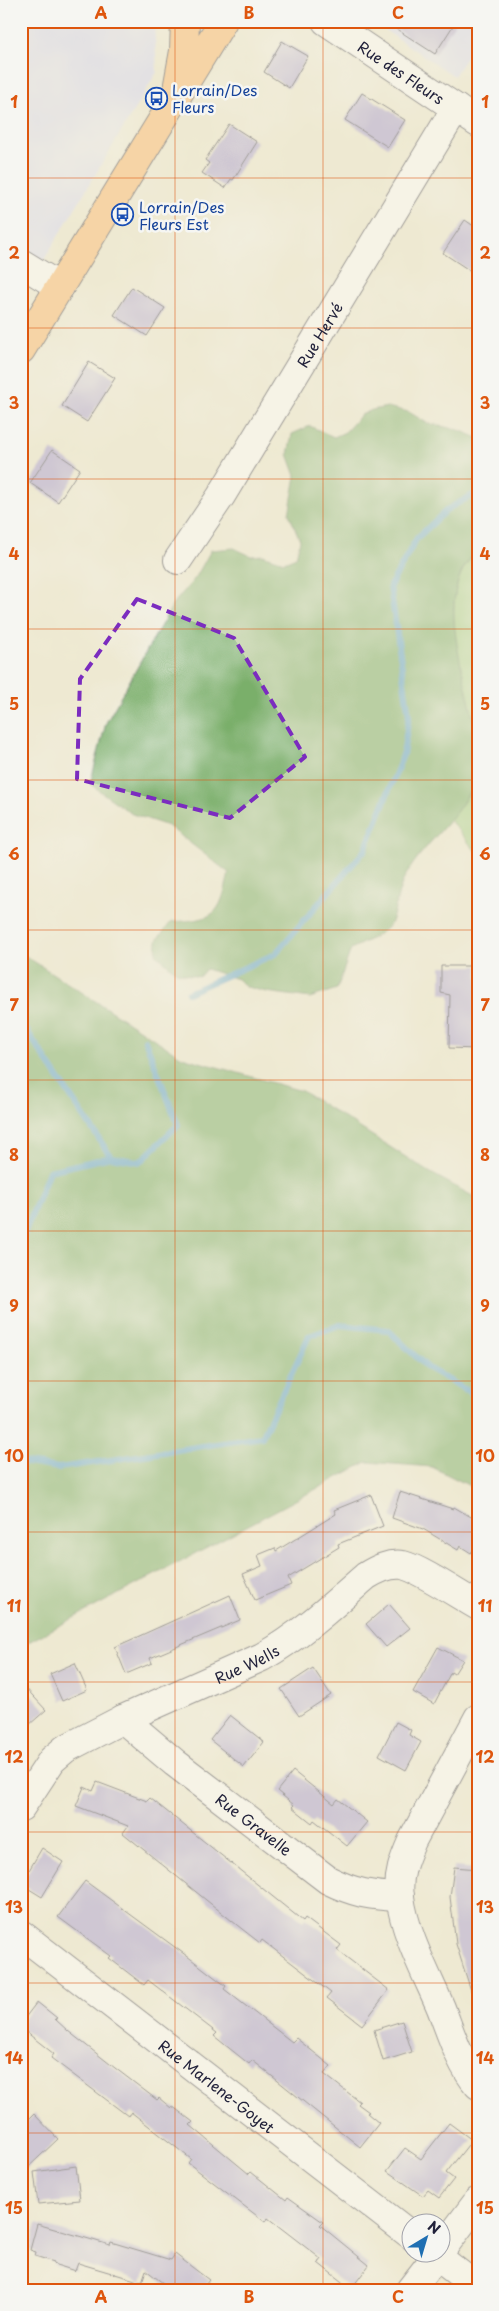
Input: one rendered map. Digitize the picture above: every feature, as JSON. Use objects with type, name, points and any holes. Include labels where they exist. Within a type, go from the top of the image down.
[{"type":"main road","points":[[175,101],[184,51],[186,21]]},
{"type":"main road","points":[[21,350],[223,21]]},
{"type":"street","name":"Rue des Fleurs","points":[[326,21],[467,115]]},
{"type":"street","name":"Rue Hervé","points":[[178,560],[467,115]]},
{"type":"street","points":[[21,263],[60,288]]},
{"type":"street","name":"Rue Wells","points":[[21,1807],[52,1760],[80,1740],[262,1657],[303,1631],[366,1576],[377,1569],[403,1566],[416,1571],[478,1606]]},
{"type":"street","points":[[478,1718],[403,1861],[399,1879],[400,1897],[407,1928],[464,2064],[478,2084]]},
{"type":"street","name":"Rue Gravelle","points":[[123,1719],[175,1763],[328,1880],[349,1890],[372,1896],[400,1897]]},
{"type":"street","name":"Rue Marlene-Goyet","points":[[21,1934],[402,2228]]},
{"type":"street","points":[[452,2235],[478,2201]]},
{"type":"street","points":[[410,2290],[430,2264]]},
{"type":"street","points":[[451,2264],[478,2288]]},
{"type":"highlighted area","points":[[137,599],[234,638],[305,757],[230,818],[77,779],[80,679]]},
{"type":"shaded area","points":[[21,21],[154,21],[157,72],[21,298]]},
{"type":"shaded area","points":[[371,21],[478,21],[478,39],[454,76]]},
{"type":"green space","points":[[387,407],[409,412],[427,423],[459,430],[478,438],[478,551],[462,572],[455,597],[455,626],[459,656],[473,717],[477,745],[477,769],[473,784],[457,811],[414,862],[406,875],[389,926],[351,949],[337,989],[310,998],[266,992],[247,987],[237,979],[206,969],[199,977],[176,972],[156,954],[157,940],[171,922],[198,919],[213,913],[222,899],[229,873],[168,826],[132,814],[90,784],[106,723],[173,604],[196,577],[211,550],[234,548],[251,556],[263,555],[284,562],[296,557],[300,540],[289,514],[296,476],[288,454],[292,434],[310,426],[334,437],[345,432],[361,415],[372,410]]},
{"type":"green space","points":[[478,551],[478,854],[449,819],[468,794],[474,763],[475,734],[460,664],[453,614],[456,590],[463,569]]},
{"type":"green space","points":[[21,953],[182,1057],[302,1091],[431,1173],[478,1199],[478,1490],[432,1467],[367,1462],[21,1646]]},
{"type":"building","points":[[384,21],[456,21],[435,54]]},
{"type":"building","points":[[282,41],[308,56],[289,88],[264,72]]},
{"type":"building","points":[[362,93],[405,120],[388,147],[345,120]]},
{"type":"building","points":[[229,124],[257,142],[233,180],[231,179],[225,188],[202,173],[209,163],[205,160]]},
{"type":"building","points":[[465,220],[478,229],[478,276],[443,253]]},
{"type":"building","points":[[132,287],[165,308],[147,336],[114,315]]},
{"type":"building","points":[[89,362],[115,378],[87,422],[62,406]]},
{"type":"building","points":[[52,450],[80,469],[58,502],[30,483]]},
{"type":"building","points":[[441,966],[478,966],[477,1049],[449,1048],[450,995],[441,993]]},
{"type":"building","points":[[400,1492],[453,1509],[454,1507],[478,1521],[478,1541],[471,1553],[460,1546],[458,1550],[423,1529],[392,1518]]},
{"type":"building","points":[[371,1495],[383,1526],[338,1544],[339,1547],[288,1578],[291,1585],[255,1600],[243,1574],[262,1566],[258,1555],[275,1548],[276,1551],[336,1514],[334,1510]]},
{"type":"building","points":[[230,1595],[240,1620],[150,1658],[152,1663],[126,1674],[115,1647]]},
{"type":"building","points":[[389,1604],[410,1628],[386,1647],[366,1624]]},
{"type":"building","points":[[438,1647],[463,1660],[454,1674],[451,1672],[434,1704],[413,1692]]},
{"type":"building","points":[[75,1663],[87,1690],[62,1701],[50,1674]]},
{"type":"building","points":[[313,1668],[331,1695],[299,1716],[281,1689]]},
{"type":"building","points":[[21,1683],[46,1710],[21,1732]]},
{"type":"building","points":[[230,1715],[264,1742],[244,1767],[210,1740]]},
{"type":"building","points":[[396,1722],[411,1730],[409,1735],[421,1742],[406,1770],[379,1755]]},
{"type":"building","points":[[293,1771],[334,1804],[338,1799],[367,1822],[347,1846],[314,1820],[312,1823],[292,1807],[294,1805],[277,1791]]},
{"type":"building","points":[[97,1782],[147,1801],[150,1798],[303,1921],[305,1918],[341,1945],[337,1950],[389,1990],[362,2025],[327,1998],[331,1993],[262,1940],[260,1943],[123,1833],[128,1826],[76,1806],[84,1787],[93,1791]]},
{"type":"building","points":[[42,1848],[63,1862],[42,1897],[21,1884]]},
{"type":"building","points":[[454,1867],[478,1869],[478,1999],[474,2000],[456,1944],[450,1897]]},
{"type":"building","points":[[85,1881],[226,1986],[224,1989],[292,2042],[296,2038],[331,2066],[324,2074],[360,2102],[358,2104],[379,2123],[360,2147],[252,2060],[249,2064],[214,2036],[217,2033],[148,1980],[144,1985],[109,1958],[111,1956],[58,1917]]},
{"type":"building","points":[[37,2002],[57,2018],[55,2019],[68,2031],[115,2068],[157,2100],[159,2098],[193,2122],[190,2125],[249,2174],[251,2172],[286,2200],[288,2197],[323,2222],[320,2225],[369,2265],[351,2289],[318,2263],[321,2259],[268,2218],[265,2222],[188,2163],[191,2159],[131,2112],[128,2116],[51,2058],[54,2054],[21,2028],[21,2023]]},
{"type":"building","points":[[402,2021],[412,2052],[383,2061],[374,2030]]},
{"type":"building","points":[[34,2114],[58,2139],[21,2174],[21,2127]]},
{"type":"building","points":[[449,2123],[472,2140],[446,2173],[454,2179],[439,2198],[428,2190],[423,2196],[387,2171],[405,2148],[421,2159]]},
{"type":"building","points":[[76,2166],[80,2200],[38,2204],[34,2172]]},
{"type":"building","points":[[37,2224],[110,2245],[111,2242],[171,2260],[175,2254],[209,2280],[201,2290],[172,2290],[146,2270],[142,2282],[78,2263],[75,2271],[53,2264],[54,2262],[35,2256],[36,2252],[30,2250]]},
{"type":"waterway","points":[[188,993],[275,954],[365,850],[403,755],[409,716],[390,586],[417,538],[448,509],[478,492]]},
{"type":"waterway","points":[[21,1022],[111,1157]]},
{"type":"waterway","points":[[21,1243],[49,1171],[111,1157],[140,1162],[178,1125],[145,1040]]},
{"type":"waterway","points":[[21,1462],[59,1468],[262,1437],[309,1336],[340,1325],[388,1330],[428,1368],[478,1397]]},
{"type":"place","name":"Lorrain/Des Fleurs","points":[[156,98]]},
{"type":"place","name":"Lorrain/Des Fleurs Est","points":[[123,215]]}]
